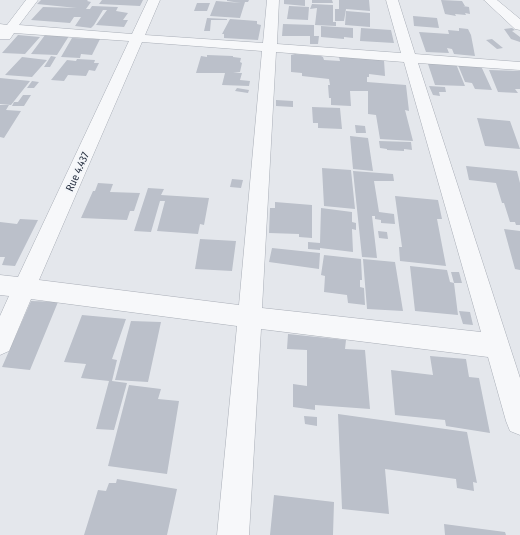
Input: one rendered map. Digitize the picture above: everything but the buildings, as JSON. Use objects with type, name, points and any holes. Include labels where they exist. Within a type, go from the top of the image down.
[{"type":"street","points":[[0,42],[6,28],[32,0]]},
{"type":"street","name":"Rue 4.437","points":[[0,343],[154,0]]},
{"type":"street","points":[[233,535],[273,0]]},
{"type":"street","points":[[392,0],[520,421]]},
{"type":"street","points":[[490,0],[519,25]]},
{"type":"street","points":[[6,28],[520,66]]},
{"type":"street","points":[[0,286],[498,346]]}]
